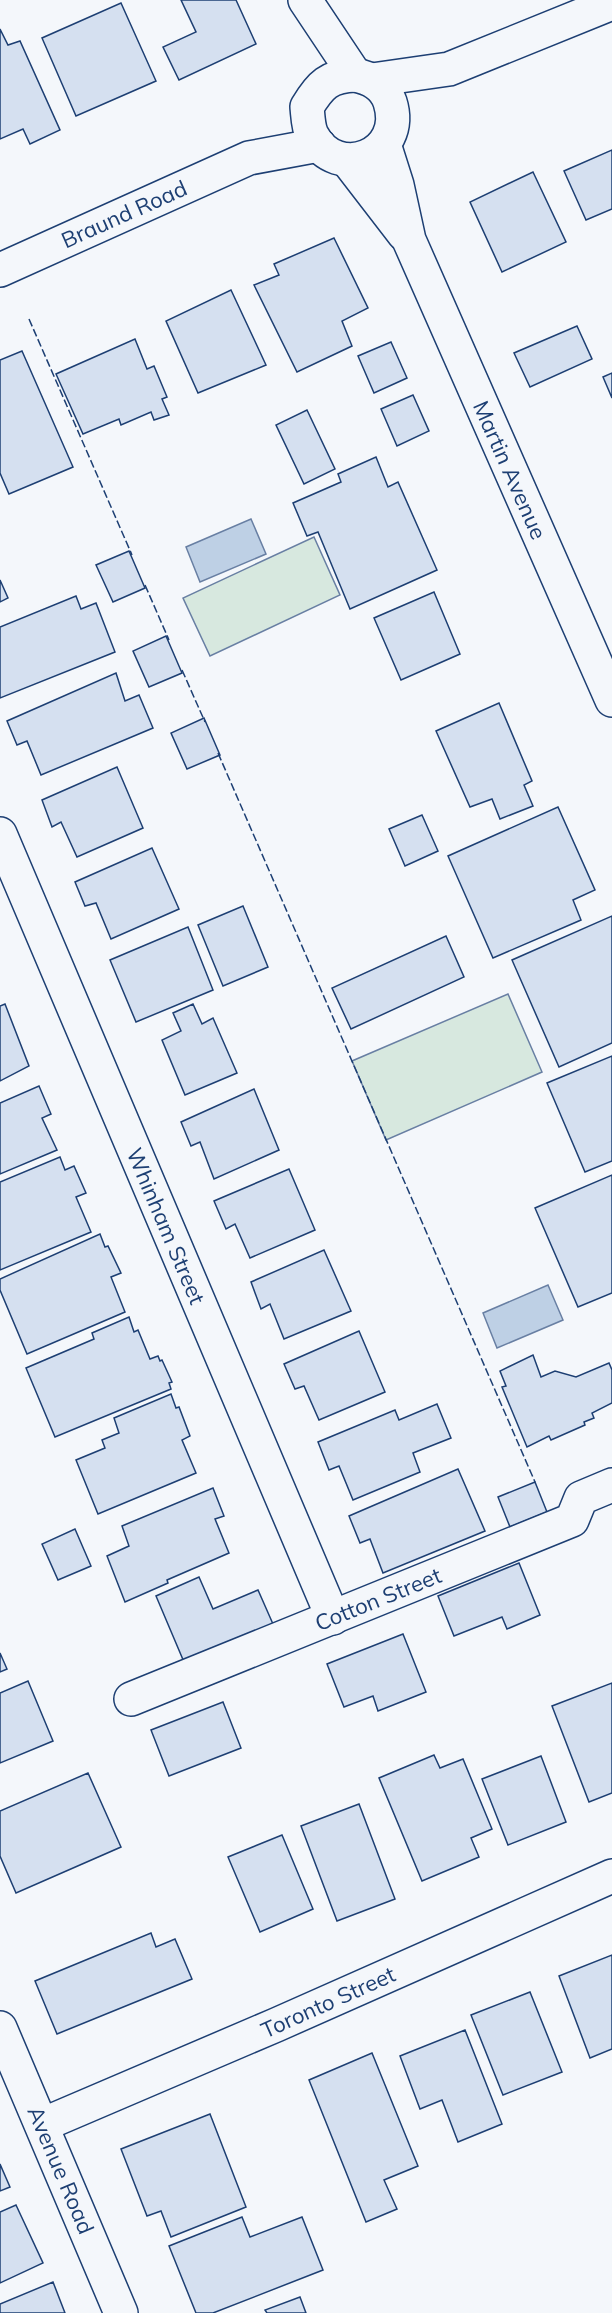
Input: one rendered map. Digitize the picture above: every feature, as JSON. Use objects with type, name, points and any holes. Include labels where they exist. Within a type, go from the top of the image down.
[{"type":"street","points":[[299,0],[352,79],[382,88],[389,98],[393,110],[389,133]]},
{"type":"street","points":[[305,0],[352,79]]},
{"type":"street","points":[[449,69],[389,133],[374,153],[361,159],[333,152],[312,133],[308,107],[320,88],[352,79],[449,69],[612,3]]},
{"type":"street","name":"Braund Road","points":[[0,270],[249,158],[308,107]]},
{"type":"street","name":"Martin Avenue","points":[[389,133],[409,240],[612,700]]},
{"type":"street","name":"Martin Avenue","points":[[333,152],[409,240]]},
{"type":"street","name":"Braund Road","points":[[249,158],[333,152]]},
{"type":"street","name":"Whinham Street","points":[[0,834],[333,1618]]},
{"type":"street","name":"Cotton Street","points":[[131,1699],[572,1520],[581,1498],[612,1485]]},
{"type":"street","name":"Toronto Street","points":[[42,2125],[265,2030],[612,1876]]},
{"type":"street","name":"Avenue Road","points":[[0,2028],[121,2313]]},
{"type":"shaded area","points":[[314,537],[340,595],[210,656],[183,598]]},
{"type":"shaded area","points":[[508,994],[542,1072],[386,1140],[352,1061]]},
{"type":"water","points":[[251,519],[266,554],[200,582],[186,547]]},
{"type":"water","points":[[548,1285],[563,1320],[497,1348],[483,1313]]},
{"type":"building","points":[[181,0],[236,0],[256,44],[179,80],[163,47],[196,32]]},
{"type":"building","points":[[121,3],[156,81],[76,116],[42,38]]},
{"type":"building","points":[[0,29],[8,45],[20,41],[60,130],[30,144],[23,129],[0,139]]},
{"type":"building","points":[[612,150],[612,209],[586,220],[564,171]]},
{"type":"building","points":[[533,172],[566,242],[502,272],[470,202]]},
{"type":"building","points":[[334,238],[368,308],[342,321],[352,346],[297,372],[254,285],[279,275],[274,264]]},
{"type":"building","points":[[231,290],[266,365],[198,393],[166,321]]},
{"type":"building","points":[[577,326],[592,359],[530,387],[514,353]]},
{"type":"building","points":[[135,339],[147,369],[154,366],[167,397],[162,399],[169,415],[154,420],[151,412],[121,425],[119,419],[83,434],[56,374]]},
{"type":"building","points":[[391,342],[407,378],[374,393],[358,356]]},
{"type":"building","points":[[22,351],[73,467],[9,494],[0,473],[0,360]]},
{"type":"building","points":[[612,373],[612,398],[603,377]]},
{"type":"building","points":[[413,395],[429,431],[397,446],[381,409]]},
{"type":"building","points":[[307,410],[335,469],[304,484],[276,425]]},
{"type":"building","points":[[376,457],[388,487],[398,482],[437,570],[350,609],[318,532],[307,536],[293,503],[341,482],[338,474]]},
{"type":"building","points":[[129,551],[145,588],[113,602],[96,565]]},
{"type":"building","points":[[0,580],[8,598],[0,602]]},
{"type":"building","points":[[434,592],[460,654],[401,680],[374,618]]},
{"type":"building","points":[[76,596],[81,609],[96,603],[115,652],[0,698],[0,627]]},
{"type":"building","points":[[166,636],[182,673],[149,687],[133,651]]},
{"type":"building","points":[[116,673],[125,701],[139,695],[153,728],[41,775],[27,741],[17,745],[7,721]]},
{"type":"building","points":[[499,703],[532,781],[524,785],[533,806],[500,819],[492,799],[470,807],[436,731]]},
{"type":"building","points":[[204,718],[220,755],[187,769],[171,733]]},
{"type":"building","points":[[117,767],[143,828],[77,857],[61,822],[52,827],[42,800]]},
{"type":"building","points":[[558,807],[595,890],[573,900],[581,920],[493,958],[448,856]]},
{"type":"building","points":[[422,815],[438,851],[405,866],[389,829]]},
{"type":"building","points":[[152,848],[179,909],[111,939],[96,903],[85,906],[75,882]]},
{"type":"building","points":[[243,906],[268,967],[223,986],[198,925]]},
{"type":"building","points":[[612,916],[612,1043],[559,1067],[512,960]]},
{"type":"building","points":[[188,927],[213,990],[136,1022],[110,960]]},
{"type":"building","points":[[446,936],[464,977],[351,1029],[332,988]]},
{"type":"building","points":[[5,1004],[29,1066],[0,1081],[0,1006]]},
{"type":"building","points":[[193,1004],[202,1024],[213,1018],[237,1073],[185,1095],[162,1040],[181,1031],[173,1013]]},
{"type":"building","points":[[612,1056],[612,1161],[585,1172],[547,1083]]},
{"type":"building","points":[[39,1086],[51,1114],[42,1118],[57,1150],[0,1174],[0,1103]]},
{"type":"building","points":[[254,1089],[279,1150],[214,1179],[200,1142],[191,1146],[181,1122]]},
{"type":"building","points":[[60,1157],[65,1170],[74,1166],[86,1193],[76,1197],[91,1232],[0,1270],[0,1182]]},
{"type":"building","points":[[289,1169],[315,1230],[250,1258],[235,1224],[226,1229],[214,1201]]},
{"type":"building","points":[[612,1175],[612,1293],[578,1307],[535,1208]]},
{"type":"building","points":[[100,1234],[121,1273],[111,1277],[125,1312],[27,1354],[0,1290],[0,1279]]},
{"type":"building","points":[[324,1250],[351,1311],[284,1339],[270,1304],[261,1309],[251,1282]]},
{"type":"building","points":[[129,1317],[134,1332],[138,1330],[150,1359],[158,1356],[160,1361],[162,1360],[172,1382],[169,1383],[171,1389],[55,1437],[26,1368],[94,1339],[92,1333]]},
{"type":"building","points":[[359,1331],[385,1392],[319,1420],[304,1386],[295,1389],[284,1364]]},
{"type":"building","points":[[533,1355],[541,1377],[555,1371],[576,1377],[609,1363],[612,1370],[612,1403],[592,1413],[594,1418],[584,1422],[585,1425],[551,1440],[549,1436],[527,1447],[502,1387],[506,1386],[500,1371]]},
{"type":"building","points":[[171,1394],[176,1408],[179,1407],[190,1436],[182,1440],[196,1473],[98,1514],[76,1460],[105,1448],[102,1440],[119,1433],[114,1418]]},
{"type":"building","points":[[437,1404],[451,1438],[413,1453],[420,1472],[353,1500],[339,1466],[329,1470],[318,1442],[395,1410],[399,1420]]},
{"type":"building","points":[[458,1469],[485,1531],[383,1573],[370,1539],[360,1543],[349,1516]]},
{"type":"building","points":[[535,1482],[547,1512],[510,1527],[498,1497]]},
{"type":"building","points":[[213,1488],[224,1516],[215,1519],[229,1553],[167,1580],[168,1583],[125,1602],[107,1556],[129,1546],[122,1526]]},
{"type":"building","points":[[75,1529],[91,1566],[58,1580],[42,1544]]},
{"type":"building","points":[[519,1563],[540,1615],[507,1629],[502,1617],[454,1636],[438,1596]]},
{"type":"building","points":[[199,1577],[213,1609],[258,1590],[273,1624],[184,1662],[156,1596]]},
{"type":"building","points":[[403,1634],[426,1692],[378,1711],[373,1696],[344,1707],[327,1664]]},
{"type":"building","points":[[0,1653],[7,1669],[0,1672]]},
{"type":"building","points":[[28,1681],[53,1741],[0,1763],[0,1693]]},
{"type":"building","points":[[612,1683],[612,1793],[589,1802],[552,1706]]},
{"type":"building","points":[[223,1702],[241,1748],[169,1776],[151,1730]]},
{"type":"building","points":[[434,1755],[440,1768],[463,1759],[492,1829],[471,1838],[479,1857],[422,1881],[379,1778]]},
{"type":"building","points":[[541,1756],[566,1822],[508,1845],[482,1779]]},
{"type":"building","points":[[88,1773],[121,1847],[16,1893],[0,1856],[0,1811]]},
{"type":"building","points":[[359,1804],[395,1899],[337,1921],[301,1826]]},
{"type":"building","points":[[282,1835],[313,1909],[260,1932],[228,1857]]},
{"type":"building","points":[[151,1933],[156,1947],[175,1939],[192,1979],[57,2034],[35,1981]]},
{"type":"building","points":[[612,1955],[612,2049],[590,2058],[559,1976]]},
{"type":"building","points":[[530,1992],[562,2072],[503,2095],[471,2015]]},
{"type":"building","points":[[465,2030],[502,2124],[458,2142],[442,2100],[420,2109],[400,2056]]},
{"type":"building","points":[[372,2053],[418,2166],[384,2180],[397,2209],[366,2222],[309,2080]]},
{"type":"building","points":[[210,2114],[246,2207],[171,2237],[161,2211],[147,2216],[121,2149]]},
{"type":"building","points":[[0,2164],[10,2187],[0,2191]]},
{"type":"building","points":[[16,2205],[43,2263],[0,2283],[0,2212]]},
{"type":"building","points":[[242,2217],[250,2237],[302,2217],[323,2270],[213,2313],[196,2313],[169,2246]]},
{"type":"building","points":[[53,2282],[65,2313],[0,2313],[0,2304]]},
{"type":"building","points":[[300,2297],[306,2313],[267,2313],[265,2310]]},
{"type":"fence","points":[[29,319],[132,555]]},
{"type":"fence","points":[[145,585],[169,640]]},
{"type":"fence","points":[[182,670],[205,722]]},
{"type":"fence","points":[[218,753],[535,1482]]}]
